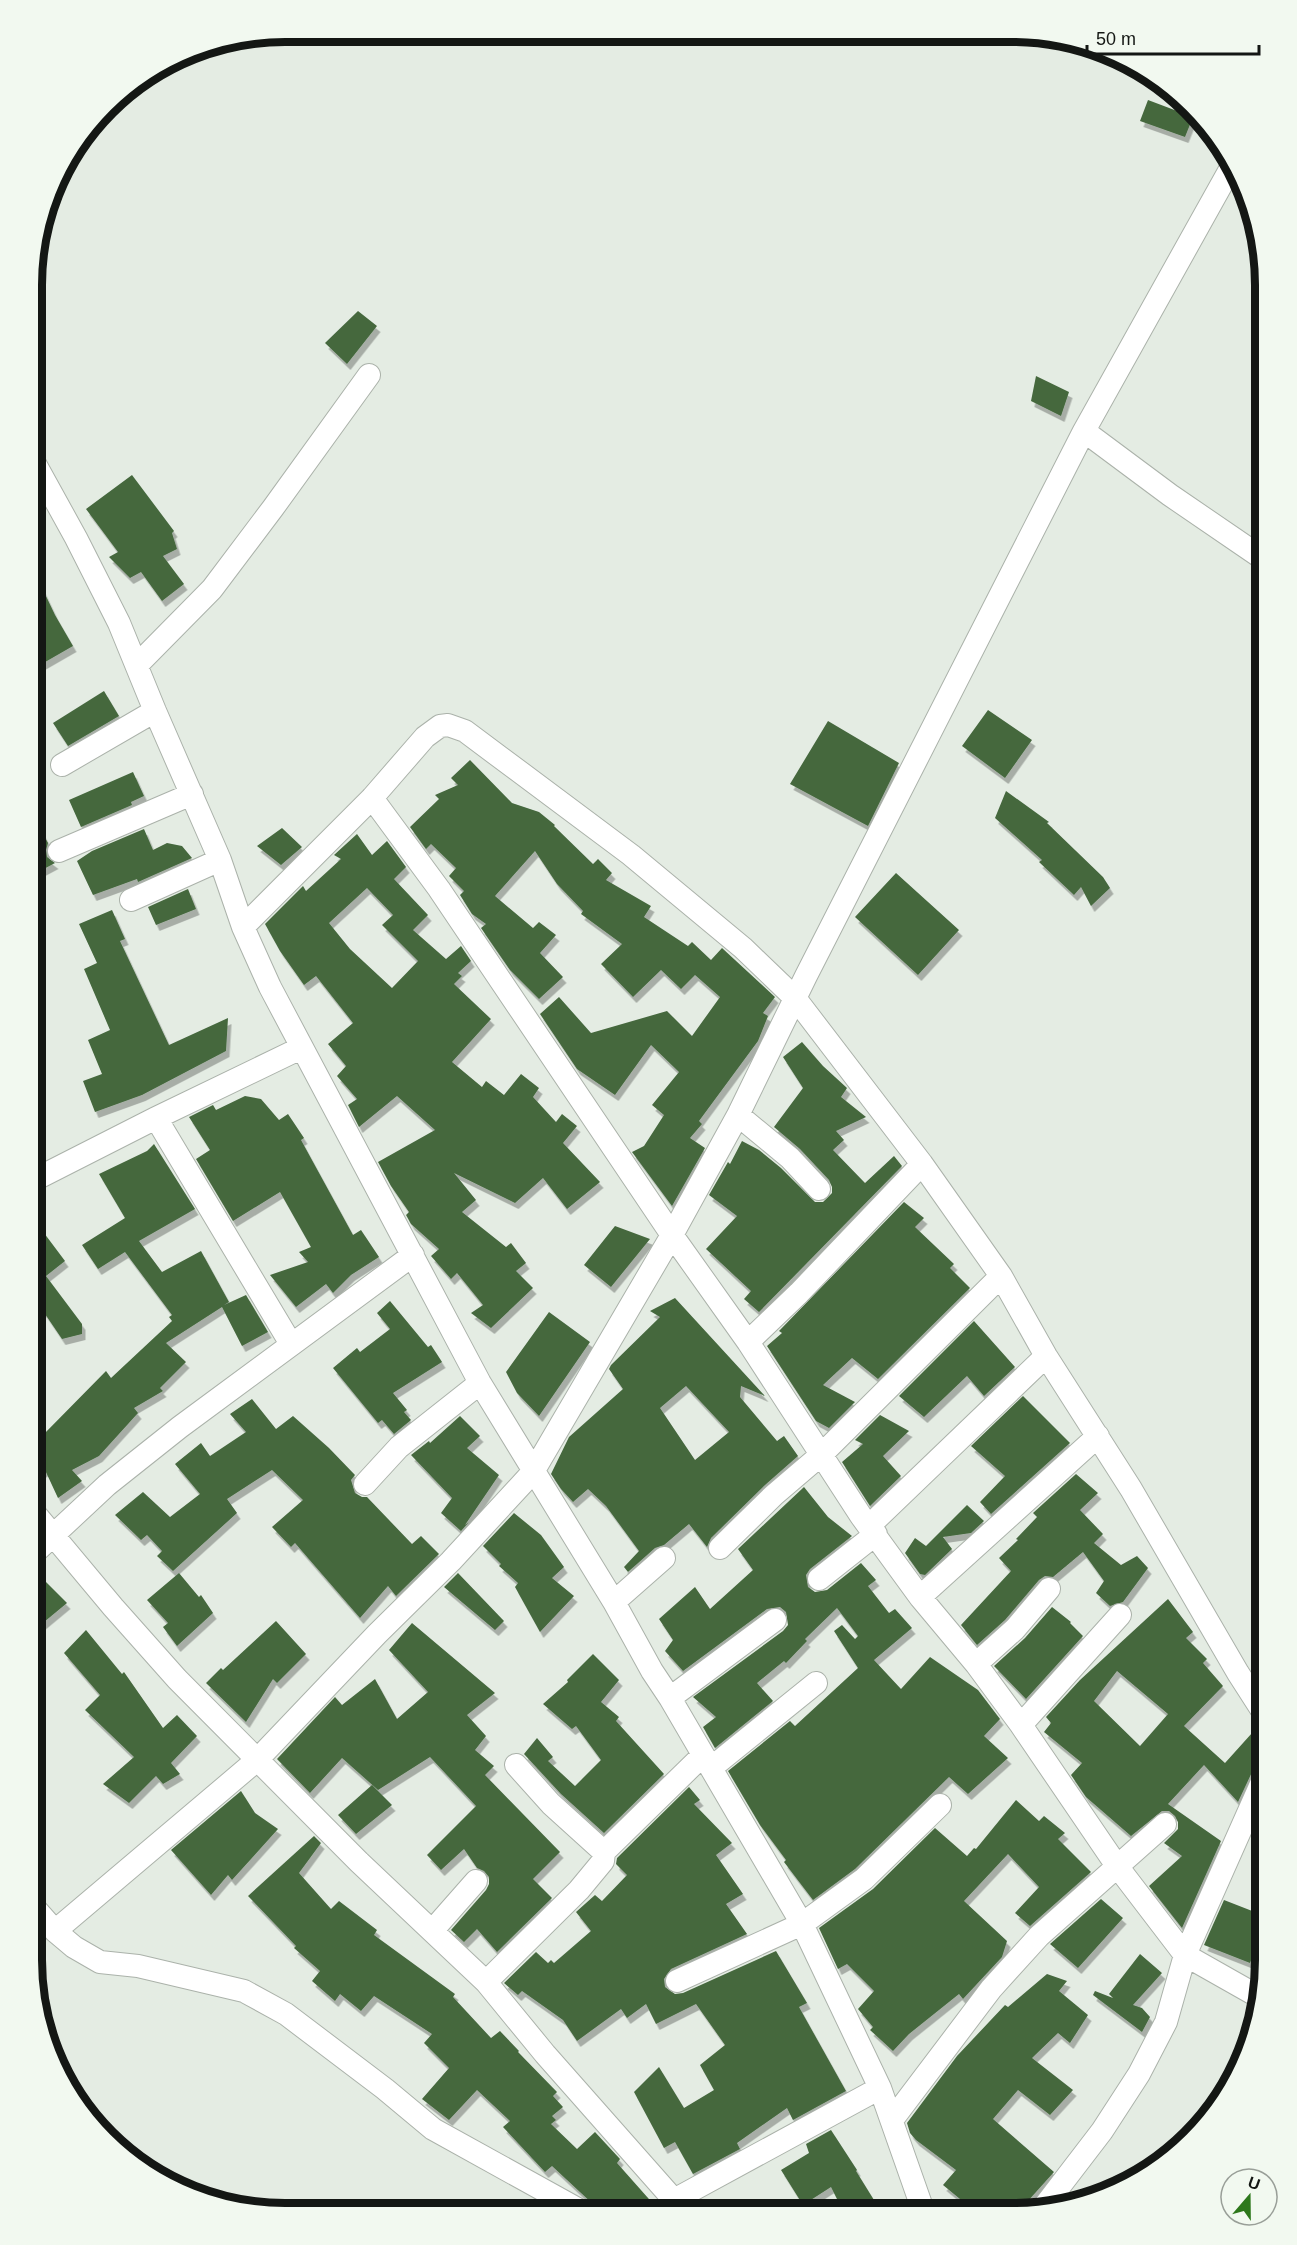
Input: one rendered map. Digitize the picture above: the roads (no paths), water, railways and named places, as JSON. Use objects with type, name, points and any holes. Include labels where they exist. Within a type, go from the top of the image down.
[{"type":"street","points":[[55,1931],[257,1760],[377,1634],[451,1561],[533,1472],[672,1234],[738,1115],[795,998],[1084,431],[1228,173]]},
{"type":"street","points":[[137,665],[212,589],[369,375]]},
{"type":"street","points":[[1084,431],[1170,495],[1255,553]]},
{"type":"street","points":[[42,477],[119,623],[220,860],[243,927],[270,987],[480,1383],[614,1602],[652,1671],[802,1924],[880,2088],[921,2203]]},
{"type":"street","points":[[62,765],[155,711]]},
{"type":"street","points":[[243,927],[372,798],[406,756],[440,726],[448,725],[465,731],[631,855],[743,948],[795,998],[922,1164],[1001,1276],[1046,1356],[1098,1436],[1255,1699]]},
{"type":"street","points":[[59,851],[192,794]]},
{"type":"street","points":[[372,798],[497,974],[672,1234],[748,1342],[861,1516],[920,1597],[976,1664],[1021,1725],[1117,1866],[1185,1954],[1253,1993]]},
{"type":"street","points":[[131,900],[220,860]]},
{"type":"street","points":[[42,1176],[302,1048]]},
{"type":"street","points":[[738,1115],[790,1158],[819,1189]]},
{"type":"street","points":[[156,1118],[291,1344]]},
{"type":"street","points":[[748,1342],[800,1293],[922,1164]]},
{"type":"street","points":[[42,1544],[135,1464],[291,1344],[413,1256]]},
{"type":"street","points":[[720,1548],[774,1495],[822,1454],[1001,1276]]},
{"type":"street","points":[[819,1579],[873,1530],[1046,1356]]},
{"type":"street","points":[[365,1484],[399,1448],[480,1383]]},
{"type":"street","points":[[920,1597],[1098,1436]]},
{"type":"street","points":[[42,1522],[163,1663],[257,1760],[486,1982],[669,2203]]},
{"type":"street","points":[[614,1602],[664,1558]]},
{"type":"street","points":[[976,1664],[1015,1629],[1049,1589]]},
{"type":"street","points":[[1021,1725],[1120,1615]]},
{"type":"street","points":[[670,1698],[776,1620]]},
{"type":"street","points":[[486,1982],[579,1890],[603,1861],[604,1852],[707,1762],[816,1683]]},
{"type":"street","points":[[516,1765],[550,1804],[604,1852]]},
{"type":"street","points":[[1048,2200],[1102,2131],[1139,2074],[1166,2022],[1185,1954],[1255,1797]]},
{"type":"street","points":[[677,1981],[802,1924],[864,1879],[940,1805]]},
{"type":"street","points":[[892,2120],[991,1989],[1039,1936],[1165,1824]]},
{"type":"street","points":[[432,1931],[476,1881]]},
{"type":"street","points":[[42,1916],[74,1947],[100,1962],[138,1966],[244,1991],[286,2014],[385,2089],[433,2129],[567,2203]]},
{"type":"street","points":[[676,2203],[880,2088]]}]
